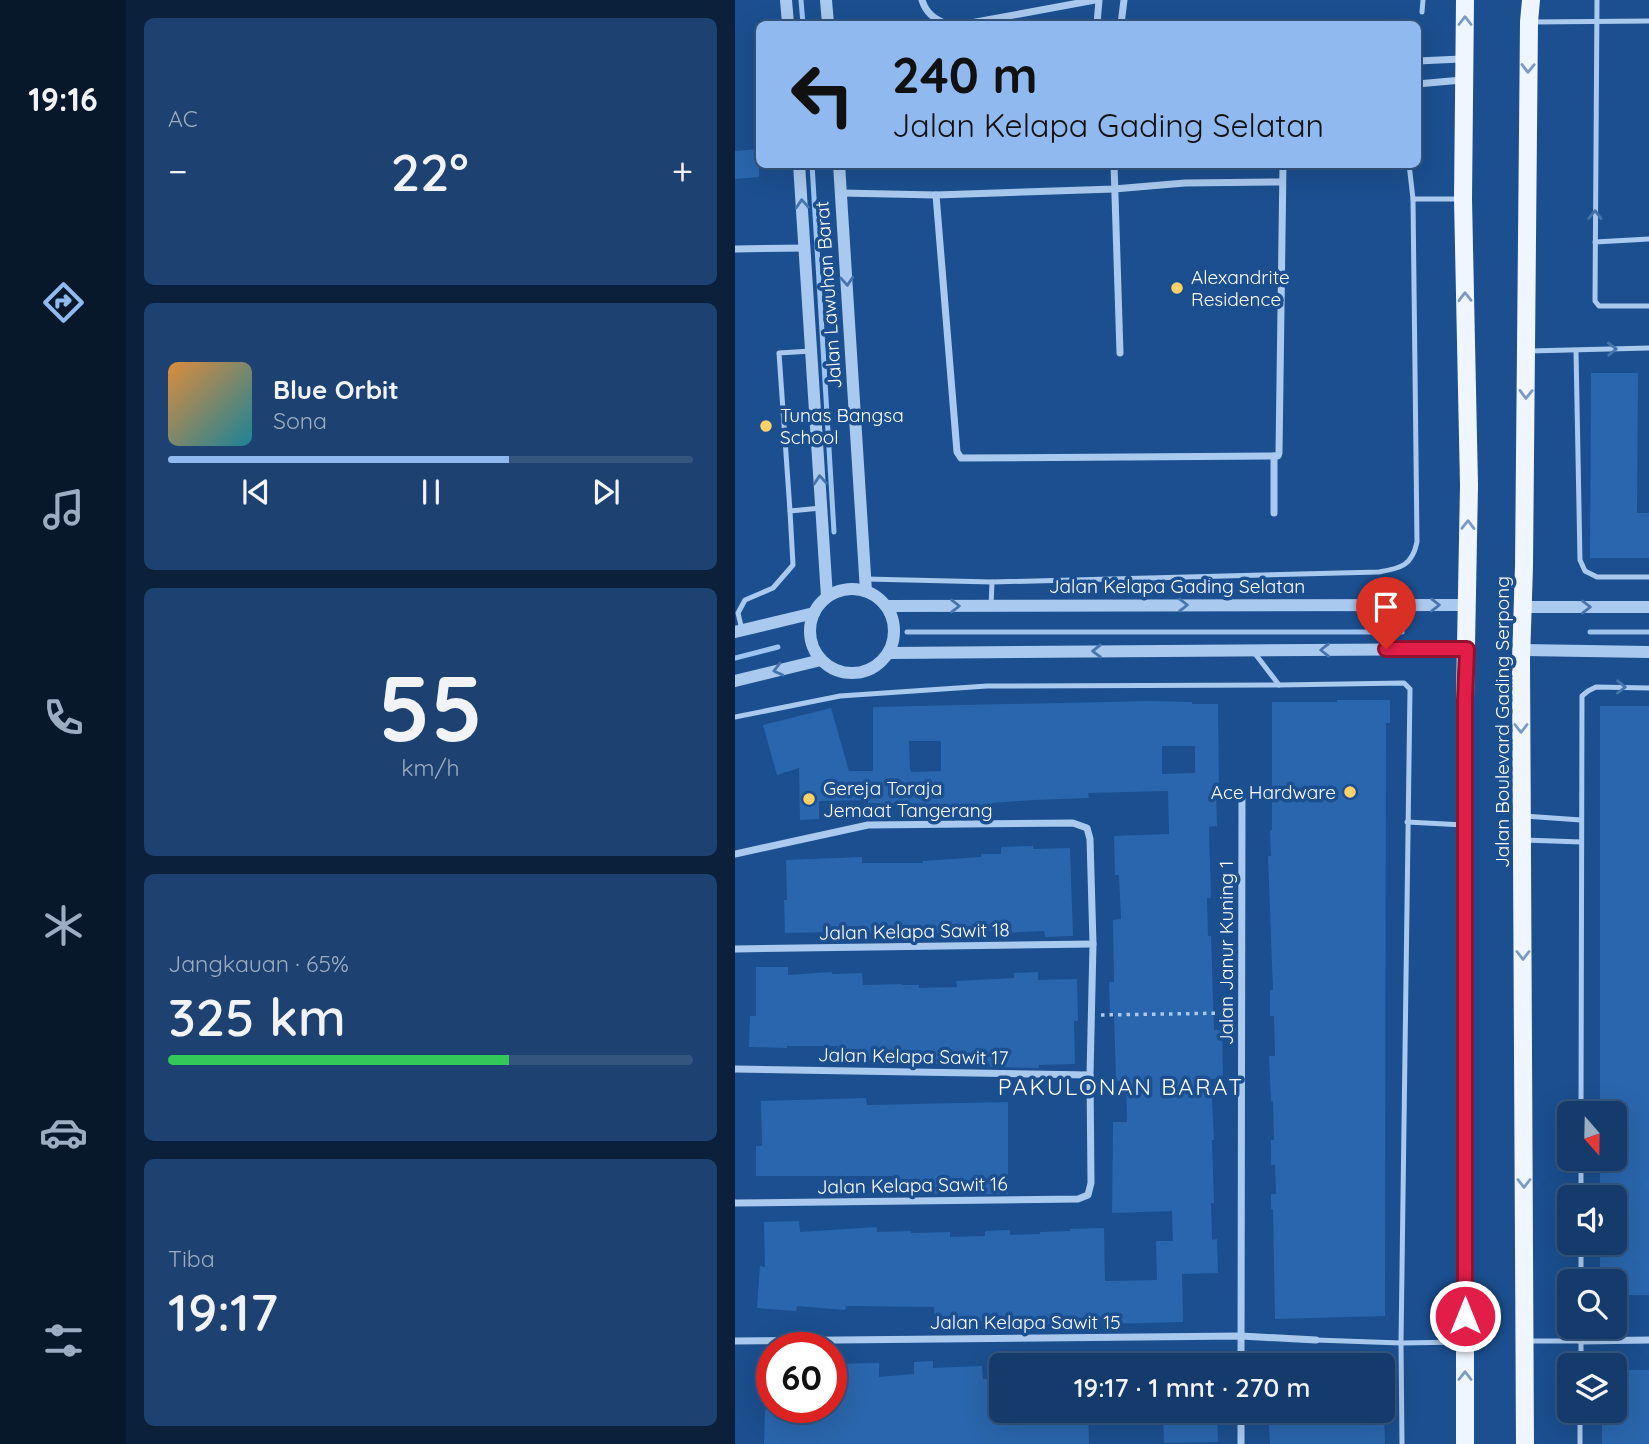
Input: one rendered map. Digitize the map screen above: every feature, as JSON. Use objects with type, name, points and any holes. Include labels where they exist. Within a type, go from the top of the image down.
[{"type":"main road","name":"Jalan Boulevard Gading Serpong","points":[[1465,0],[1463,199],[1469,485],[1465,825],[1465,1444]]},
{"type":"main road","name":"Jalan Boulevard Gading Serpong","points":[[1525,1444],[1521,650],[1531,0]]},
{"type":"street","points":[[786,0],[788,21]]},
{"type":"street","points":[[826,0],[828,21]]},
{"type":"street","points":[[922,0],[926,11],[941,21]]},
{"type":"street","points":[[982,21],[1097,0],[1097,21]]},
{"type":"street","points":[[1121,21],[1124,0]]},
{"type":"street","points":[[1421,61],[1465,59]]},
{"type":"street","points":[[1421,85],[1465,80]]},
{"type":"street","points":[[799,168],[827,597]]},
{"type":"street","name":"Jalan Lawuhan Barat","points":[[839,168],[866,585]]},
{"type":"street","points":[[1114,168],[1120,353]]},
{"type":"street","points":[[936,195],[957,452],[961,458],[1278,456],[1283,168]]},
{"type":"street","points":[[841,193],[936,195],[1114,189],[1185,183],[1282,182]]},
{"type":"street","points":[[735,249],[805,248]]},
{"type":"street","points":[[1274,456],[1274,513]]},
{"type":"street","points":[[866,585],[887,606],[895,630],[893,642],[880,663],[869,670],[856,673],[831,668],[821,660],[810,638],[810,625],[819,604],[827,597],[839,591],[866,585]]},
{"type":"street","name":"Jalan Kelapa Gading Selatan","points":[[887,606],[1467,605]]},
{"type":"street","points":[[1523,607],[1649,607]]},
{"type":"street","points":[[738,631],[814,613]]},
{"type":"street","points":[[888,653],[1467,649]]},
{"type":"street","points":[[1521,650],[1649,652]]},
{"type":"street","points":[[735,681],[821,660]]},
{"type":"street","name":"Jalan Janur Kuning 1","points":[[1241,1353],[1242,792]]},
{"type":"street","points":[[735,854],[868,825],[1073,823],[1087,828],[1090,839],[1093,944],[1090,1075]]},
{"type":"street","name":"Jalan Kelapa Sawit 18","points":[[735,949],[1093,944]]},
{"type":"street","name":"Jalan Kelapa Sawit 17","points":[[735,1069],[1090,1075]]},
{"type":"street","name":"Jalan Kelapa Sawit 16","points":[[735,1203],[1078,1199],[1088,1195],[1091,1183],[1090,1075]]},
{"type":"street","name":"Jalan Kelapa Sawit 15","points":[[735,1341],[1241,1336],[1316,1340]]},
{"type":"street","points":[[1581,1341],[1649,1340]]},
{"type":"street","points":[[1241,1423],[1241,1444]]},
{"type":"lane","points":[[1422,12],[1423,0]]},
{"type":"lane","points":[[1597,0],[1595,301],[1599,306],[1649,306]]},
{"type":"lane","points":[[1529,22],[1649,22]]},
{"type":"lane","points":[[866,585],[1379,572],[1406,564],[1414,556],[1417,542],[1413,198],[1409,168]]},
{"type":"lane","points":[[1413,198],[1463,199]]},
{"type":"lane","points":[[1595,242],[1649,239]]},
{"type":"lane","points":[[1526,351],[1649,348]]},
{"type":"lane","points":[[738,631],[738,613],[745,600],[773,588],[793,565],[779,353],[812,351]]},
{"type":"lane","points":[[1576,351],[1580,560],[1585,570],[1597,577],[1649,577]]},
{"type":"lane","points":[[790,510],[822,508]]},
{"type":"lane","points":[[991,606],[992,582]]},
{"type":"lane","points":[[1252,650],[1279,685]]},
{"type":"lane","points":[[735,717],[840,696],[987,686],[1404,683],[1410,688],[1402,1444]]},
{"type":"lane","points":[[1581,1101],[1582,696],[1596,687],[1649,688]]},
{"type":"lane","points":[[1522,816],[1581,820]]},
{"type":"lane","points":[[1407,822],[1465,825]]},
{"type":"lane","points":[[1522,840],[1581,842]]},
{"type":"lane","points":[[1316,1340],[1465,1342]]},
{"type":"lane","points":[[1525,1341],[1581,1341],[1581,1353]]},
{"type":"lane","points":[[1580,1423],[1580,1444]]},
{"type":"path","points":[[1092,1016],[1242,1013]]},
{"type":"building","points":[[756,149],[759,177],[735,179],[735,151]]},
{"type":"building","points":[[1591,373],[1638,373],[1637,513],[1649,513],[1649,558],[1590,558]]},
{"type":"building","points":[[1390,700],[1390,723],[1386,723],[1385,1316],[1275,1319],[1271,1194],[1276,1194],[1275,1165],[1271,1165],[1271,1140],[1274,1140],[1269,1056],[1275,1056],[1274,1016],[1270,1016],[1270,990],[1273,990],[1268,856],[1271,856],[1272,830],[1272,702]]},
{"type":"building","points":[[1150,701],[1218,704],[1219,795],[1216,795],[1217,826],[1209,827],[1211,898],[1207,898],[1214,1030],[1222,1030],[1223,1078],[1211,1079],[1214,1140],[1212,1240],[1217,1239],[1218,1273],[1182,1274],[1183,1322],[984,1324],[983,1321],[935,1322],[934,1307],[846,1306],[845,1310],[797,1306],[796,1311],[757,1308],[760,1266],[765,1267],[764,1222],[799,1221],[800,1232],[877,1227],[877,1232],[950,1232],[950,1237],[985,1236],[985,1231],[1010,1230],[1010,1235],[1104,1228],[1105,1281],[1157,1280],[1156,1241],[1173,1241],[1172,1211],[1112,1213],[1113,1122],[1127,1122],[1126,1080],[1116,1081],[1114,1013],[1110,1013],[1109,982],[1114,982],[1113,920],[1121,919],[1119,875],[1115,875],[1114,836],[1169,834],[1168,791],[1088,793],[1089,798],[992,805],[934,806],[868,803],[868,800],[819,801],[819,819],[800,820],[799,768],[777,775],[763,725],[831,708],[849,771],[873,771],[873,707]],"holes":[[[909,741],[941,741],[941,771],[911,772]],[[1162,746],[1195,746],[1195,773],[1162,774]]]},
{"type":"building","points":[[1600,706],[1649,706],[1649,1295],[1627,1295],[1627,1269],[1600,1269],[1600,1255],[1627,1255],[1627,1185],[1600,1185],[1600,1171],[1627,1171],[1627,1101],[1600,1101]]},
{"type":"building","points":[[1033,846],[1033,849],[1070,848],[1073,936],[1045,937],[1044,931],[1001,933],[1001,930],[901,935],[861,932],[785,933],[786,860],[862,857],[862,863],[923,863],[981,857],[981,854],[1001,854],[1001,847]]},
{"type":"building","points":[[756,967],[788,967],[788,975],[862,973],[863,985],[902,984],[919,985],[919,988],[957,987],[956,981],[1014,978],[1014,973],[1038,972],[1038,980],[1077,979],[1075,1064],[1039,1065],[1039,1068],[990,1067],[990,1064],[891,1064],[891,1060],[838,1061],[838,1046],[749,1047],[750,1016],[756,1016]]},
{"type":"building","points":[[866,1098],[867,1105],[1008,1102],[1008,1194],[898,1195],[898,1176],[756,1176],[756,1146],[762,1146],[761,1101]]},
{"type":"building","points":[[933,1361],[933,1368],[982,1366],[983,1379],[989,1379],[989,1423],[1088,1423],[1089,1444],[764,1444],[765,1423],[847,1423],[847,1364],[879,1363],[879,1377],[914,1374],[914,1362]]},
{"type":"building","points":[[1627,1370],[1649,1370],[1649,1444],[1602,1444],[1602,1423],[1627,1423]]},
{"type":"building","points":[[1163,1423],[1217,1423],[1218,1442],[1164,1443]]},
{"type":"building","points":[[1384,1423],[1385,1444],[1270,1444],[1269,1425]]},
{"type":"waterway","points":[[801,0],[803,21]]},
{"type":"waterway","points":[[812,168],[834,532]]},
{"type":"waterway","points":[[907,632],[1402,632]]},
{"type":"waterway","points":[[1590,632],[1649,632]]},
{"type":"waterway","points":[[735,658],[778,647]]},
{"type":"place","name":"Alexandrite Residence","points":[[1177,288]]},
{"type":"place","name":"Tunas Bangsa School","points":[[766,426]]},
{"type":"place","name":"Ace Hardware","points":[[1350,792]]},
{"type":"place","name":"Gereja Toraja Jemaat Tangerang","points":[[809,799]]},
{"type":"district","name":"PAKULONAN BARAT","points":[[1121,1087]]},
{"type":"route","points":[[1386,649],[1467,649],[1465,1316]]}]
